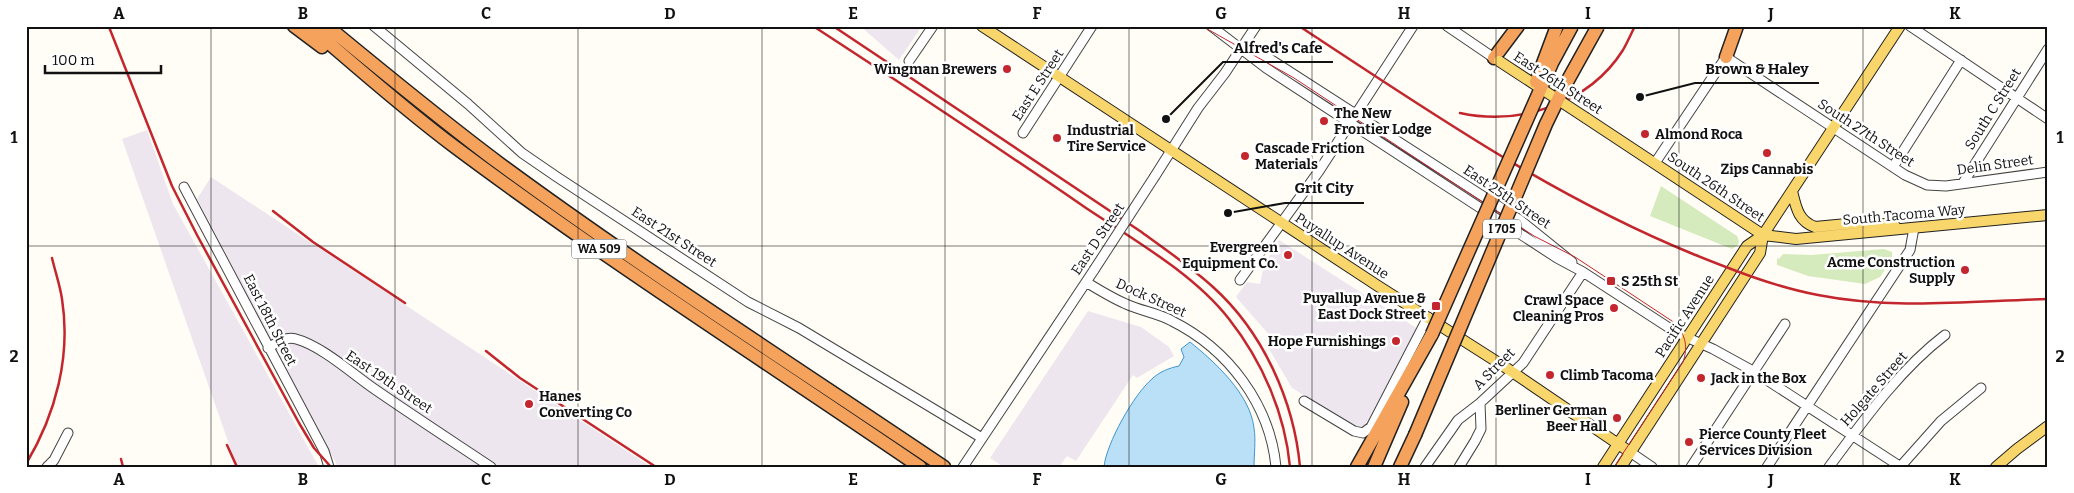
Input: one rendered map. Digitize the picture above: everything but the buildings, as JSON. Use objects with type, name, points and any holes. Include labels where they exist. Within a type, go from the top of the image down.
[{"type":"highway","points":[[294,26],[383,90]]},
{"type":"highway","name":"WA 509","points":[[309,26],[383,90],[454,146],[527,199],[920,467]]},
{"type":"highway","name":"WA 509","points":[[327,26],[424,106],[561,208],[944,467]]},
{"type":"highway","points":[[1497,60],[1518,26]]},
{"type":"highway","name":"I 705","points":[[1374,467],[1502,175],[1557,26]]},
{"type":"highway","points":[[1502,175],[1552,63],[1572,26]]},
{"type":"highway","name":"I 705","points":[[1400,467],[1546,124],[1598,26]]},
{"type":"highway","points":[[1726,57],[1737,26]]},
{"type":"highway","points":[[1357,467],[1432,334]]},
{"type":"highway","points":[[1404,467],[1415,435]]},
{"type":"main road","name":"Puyallup Avenue","points":[[982,26],[1512,372],[1630,452]]},
{"type":"main road","name":"Pacific Avenue","points":[[1603,467],[1747,246],[1763,235],[1900,26]]},
{"type":"main road","name":"East 26th Street","points":[[1497,60],[1655,163]]},
{"type":"main road","name":"South 26th Street","points":[[1655,163],[1763,235]]},
{"type":"main road","points":[[1792,191],[1800,217],[1807,224],[1815,227],[1868,222],[1911,228]]},
{"type":"main road","name":"South Tacoma Way","points":[[1763,235],[1796,239],[2048,215]]},
{"type":"main road","name":"Pacific Avenue","points":[[1621,467],[1760,253],[1763,235]]},
{"type":"main road","points":[[1996,467],[2016,449],[2048,426]]},
{"type":"street","name":"East 21st Street","points":[[374,26],[468,104],[522,153],[557,177],[748,302],[800,328],[982,438]]},
{"type":"street","points":[[910,61],[933,26]]},
{"type":"street","name":"East E Street","points":[[1023,133],[1092,26]]},
{"type":"street","name":"East 25th Street","points":[[1211,26],[1266,68],[1557,258],[1583,272]]},
{"type":"street","name":"East D Street","points":[[963,467],[1086,282],[1198,108],[1225,73],[1256,26]]},
{"type":"street","points":[[1240,280],[1282,223],[1351,122],[1413,26]]},
{"type":"street","name":"East 26th Street","points":[[1446,26],[1497,60]]},
{"type":"street","points":[[1910,26],[2048,119]]},
{"type":"street","name":"East 25th Street","points":[[1242,48],[1256,50],[1529,226],[1583,272]]},
{"type":"street","name":"South C Street","points":[[1963,183],[2016,97],[2048,50]]},
{"type":"street","points":[[1655,163],[1726,57]]},
{"type":"street","name":"South 27th Street","points":[[1726,57],[1892,167],[1921,183],[1946,186]]},
{"type":"street","points":[[1892,167],[1961,60]]},
{"type":"street","name":"Delin Street","points":[[1946,186],[2048,172]]},
{"type":"street","name":"East 18th Street","points":[[184,187],[324,451],[329,467]]},
{"type":"street","points":[[1767,467],[1910,250],[1911,228]]},
{"type":"street","points":[[1583,272],[1686,338],[1753,372],[1901,467],[1942,421],[1981,388]]},
{"type":"street","name":"A Street","points":[[1459,467],[1476,441],[1481,429],[1480,403],[1527,356],[1583,272]]},
{"type":"street","name":"Dock Street","points":[[1086,282],[1127,304],[1171,320],[1214,348],[1245,384],[1255,399],[1271,439],[1276,467]]},
{"type":"street","points":[[1304,401],[1354,431],[1363,433],[1370,427],[1428,317]]},
{"type":"street","points":[[1691,467],[1784,324]]},
{"type":"street","name":"Holgate Street","points":[[1829,467],[1852,435],[1900,378],[1945,334]]},
{"type":"street","name":"East 19th Street","points":[[268,348],[288,338],[304,342],[492,467]]},
{"type":"street","points":[[1425,467],[1458,420],[1480,403]]},
{"type":"street","points":[[47,467],[54,460],[68,433]]},
{"type":"street","points":[[1630,452],[1652,467]]},
{"type":"shaded area","points":[[860,26],[922,26],[899,60]]},
{"type":"shaded area","points":[[147,130],[173,204],[319,467],[237,467],[122,139]]},
{"type":"shaded area","points":[[211,177],[651,467],[338,467],[197,199]]},
{"type":"shaded area","points":[[1279,240],[1418,329],[1365,427],[1355,427],[1292,388],[1266,344],[1271,337],[1236,297],[1247,282],[1260,284],[1264,265]]},
{"type":"shaded area","points":[[1088,311],[1141,327],[1169,347],[1174,356],[1137,378],[1133,375],[1076,461],[1067,456],[1059,467],[1004,467],[990,458]]},
{"type":"green space","points":[[1661,186],[1737,236],[1738,245],[1732,249],[1650,216]]},
{"type":"green space","points":[[1884,249],[1892,252],[1892,259],[1880,277],[1865,284],[1808,276],[1777,265],[1777,258],[1779,259],[1783,254],[1811,255]]},
{"type":"water","points":[[1190,342],[1220,369],[1239,391],[1246,403],[1254,428],[1254,467],[1104,467],[1115,433],[1129,407],[1145,386],[1158,374],[1179,366],[1184,357],[1181,349]]},
{"type":"tram line","points":[[1202,26],[1294,78],[1534,236],[1575,257],[1675,323],[1684,337],[1685,352],[1683,362],[1614,467]]},
{"type":"railway","points":[[813,26],[1143,245],[1199,287],[1229,319],[1252,352],[1270,388],[1277,408],[1283,427],[1290,467]]},
{"type":"railway","points":[[833,26],[1140,231],[1187,265],[1213,287],[1247,325],[1273,369],[1291,417],[1300,467]]},
{"type":"railway","points":[[1299,26],[1442,120],[1540,179],[1641,231],[1739,272],[1802,292],[1846,300],[1933,303],[2048,299]]},
{"type":"railway","points":[[1460,113],[1483,116],[1529,113],[1551,107],[1572,97],[1609,69],[1623,50],[1635,26]]},
{"type":"railway","points":[[109,27],[172,186],[299,423],[314,448],[331,467]]},
{"type":"railway","points":[[273,211],[313,242],[405,303]]},
{"type":"railway","points":[[26,464],[46,425],[59,384],[62,363],[64,320],[61,294],[52,258]]},
{"type":"railway","points":[[486,351],[520,378],[656,467]]},
{"type":"railway","points":[[227,445],[237,467]]},
{"type":"railway","points":[[121,459],[123,467]]},
{"type":"place","name":"Wingman Brewers","points":[[1007,69]]},
{"type":"place","name":"Brown & Haley","points":[[1640,97]]},
{"type":"place","name":"Alfred's Cafe","points":[[1166,119]]},
{"type":"place","name":"The New Frontier Lodge","points":[[1324,121]]},
{"type":"place","name":"Almond Roca","points":[[1645,134]]},
{"type":"place","name":"Industrial Tire Service","points":[[1057,138]]},
{"type":"place","name":"Zips Cannabis","points":[[1767,153]]},
{"type":"place","name":"Cascade Friction Materials","points":[[1245,156]]},
{"type":"place","name":"Grit City","points":[[1228,213]]},
{"type":"place","name":"Evergreen Equipment Co.","points":[[1288,255]]},
{"type":"place","name":"Acme Construction Supply","points":[[1965,270]]},
{"type":"place","name":"S 25th St","points":[[1611,281]]},
{"type":"place","name":"Puyallup Avenue & East Dock Street","points":[[1436,306]]},
{"type":"place","name":"Crawl Space Cleaning Pros","points":[[1614,308]]},
{"type":"place","name":"Hope Furnishings","points":[[1396,341]]},
{"type":"place","name":"Climb Tacoma","points":[[1550,375]]},
{"type":"place","name":"Jack in the Box","points":[[1701,378]]},
{"type":"place","name":"Hanes Converting Co","points":[[529,404]]},
{"type":"place","name":"Berliner German Beer Hall","points":[[1617,418]]},
{"type":"place","name":"Pierce County Fleet Services Division","points":[[1689,442]]}]
